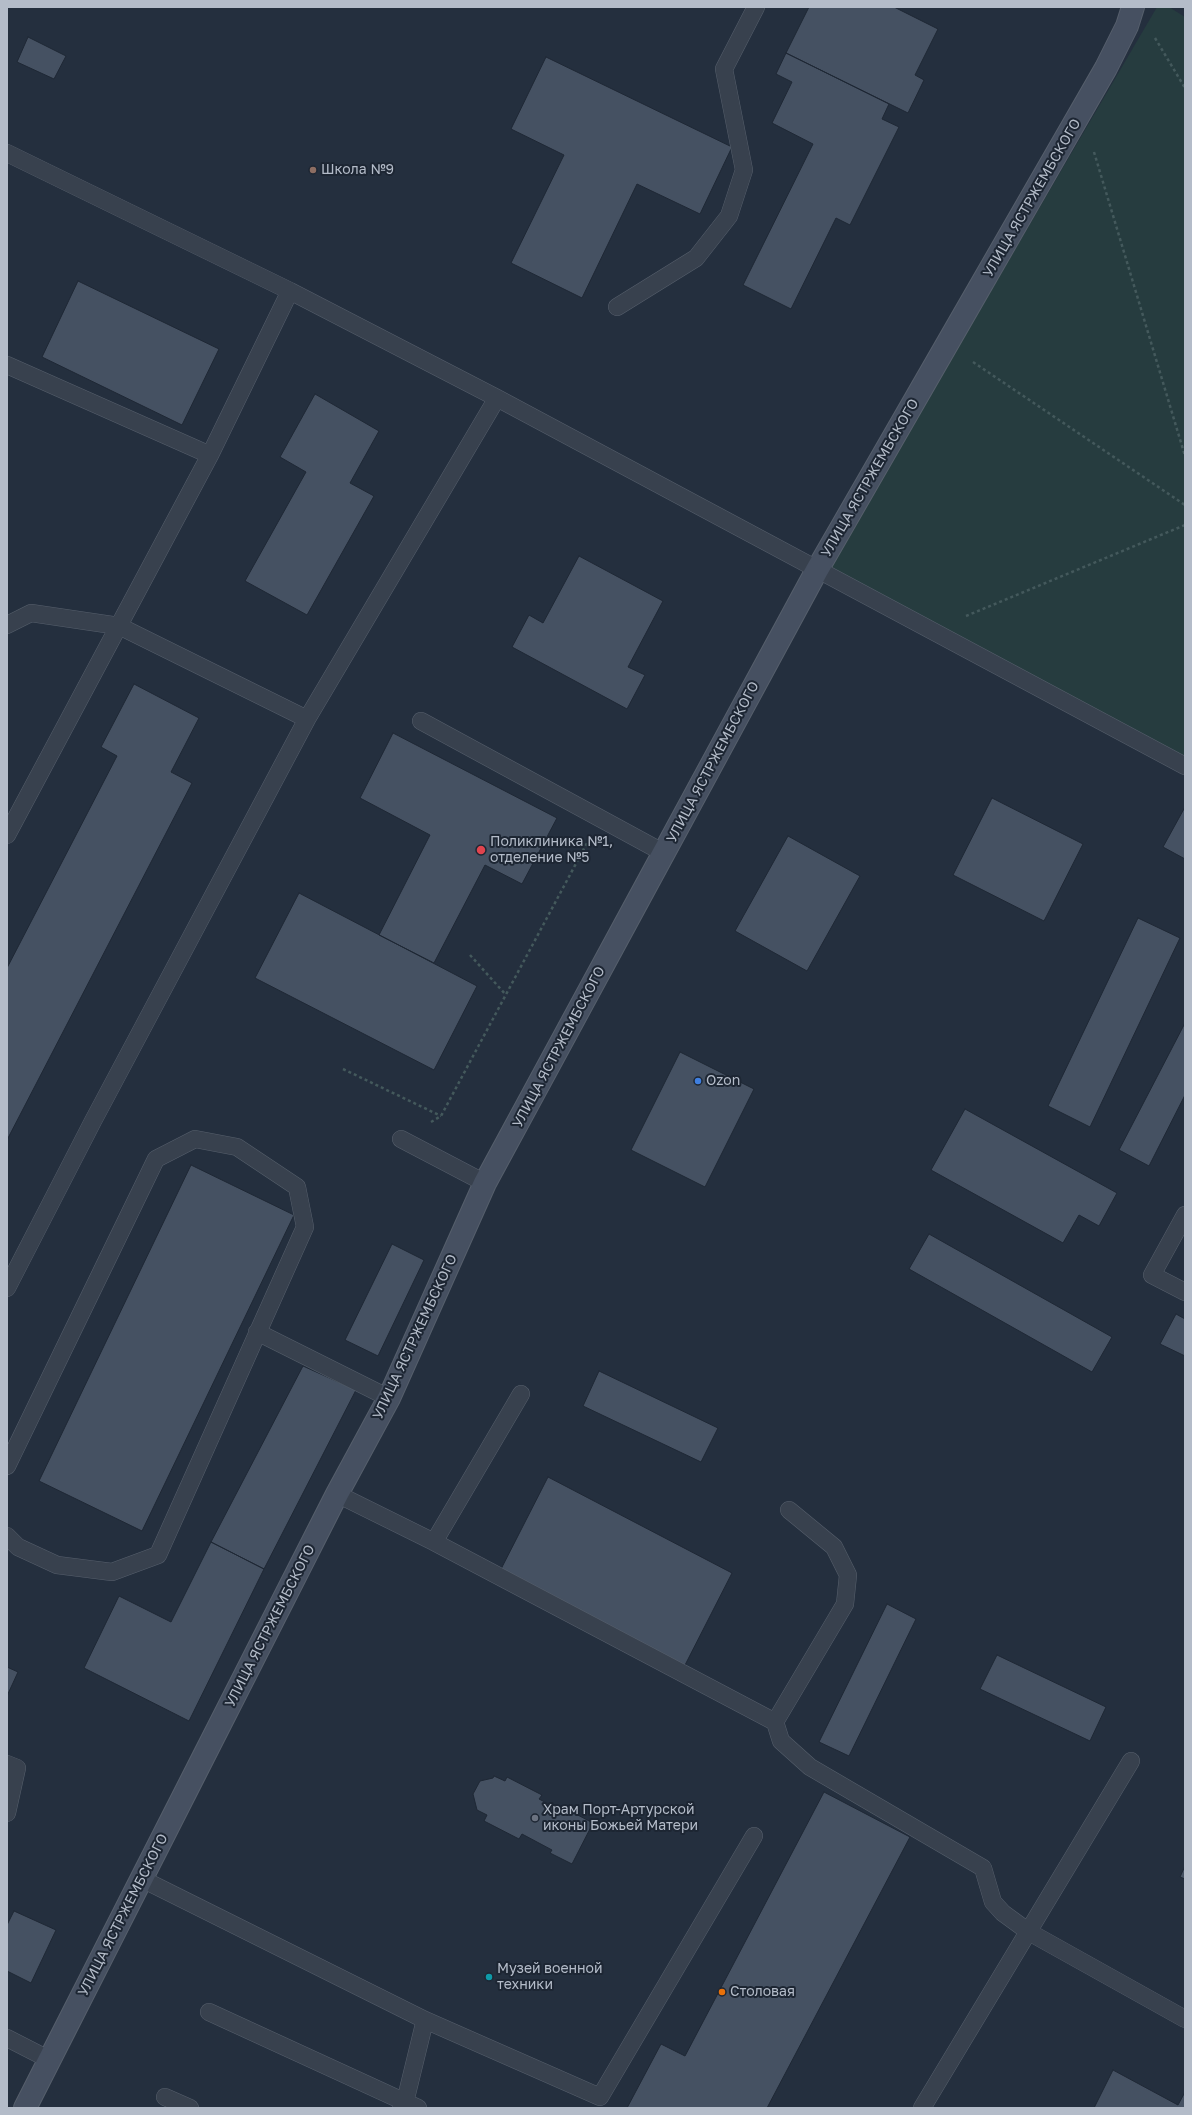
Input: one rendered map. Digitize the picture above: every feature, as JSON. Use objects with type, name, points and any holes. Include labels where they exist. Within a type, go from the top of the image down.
[{"type":"main road","name":"УЛИЦА ЯСТРЖЕМБСКОГО","points":[[25,2108],[337,1494],[389,1398],[485,1183],[817,570],[1110,61],[1127,26],[1133,7]]},
{"type":"lane","points":[[618,307],[696,258],[729,216],[744,170],[724,69],[756,7]]},
{"type":"lane","points":[[7,153],[290,292],[497,398],[1185,766]]},
{"type":"lane","points":[[7,835],[210,455],[290,292]]},
{"type":"lane","points":[[7,365],[210,455]]},
{"type":"lane","points":[[7,1288],[93,1121],[307,719],[497,398]]},
{"type":"lane","points":[[7,625],[31,613],[119,626],[307,719]]},
{"type":"lane","points":[[421,722],[664,853]]},
{"type":"lane","points":[[7,1466],[156,1159],[194,1139],[237,1148],[297,1187],[305,1226],[158,1555],[112,1572],[57,1565],[18,1548],[7,1536]]},
{"type":"lane","points":[[402,1139],[485,1183]]},
{"type":"lane","points":[[1185,1215],[1152,1275],[1185,1292]]},
{"type":"lane","points":[[257,1332],[389,1398]]},
{"type":"lane","points":[[434,1542],[521,1394]]},
{"type":"lane","points":[[337,1494],[434,1542],[775,1722],[781,1741],[810,1768],[983,1868],[993,1902],[1003,1913],[1029,1932],[1185,2019]]},
{"type":"lane","points":[[775,1722],[844,1604],[848,1575],[834,1547],[789,1510]]},
{"type":"lane","points":[[922,2108],[1131,1761]]},
{"type":"lane","points":[[7,1764],[17,1768],[7,1812]]},
{"type":"lane","points":[[142,1879],[425,2020],[599,2103],[754,1836]]},
{"type":"lane","points":[[209,2012],[408,2106],[425,2020]]},
{"type":"lane","points":[[7,2038],[50,2060]]},
{"type":"lane","points":[[165,2097],[190,2108]]},
{"type":"path","points":[[1153,34],[1185,88]]},
{"type":"path","points":[[1082,111],[1185,456]]},
{"type":"path","points":[[947,345],[1185,505]]},
{"type":"path","points":[[930,630],[1185,525]]},
{"type":"path","points":[[402,1139],[442,1116],[600,819]]},
{"type":"path","points":[[470,955],[506,995]]},
{"type":"path","points":[[343,1069],[442,1116]]},
{"type":"green space","points":[[1157,7],[1169,7],[1185,17],[1185,759],[828,569]]},
{"type":"building","points":[[809,7],[894,7],[938,29],[915,75],[924,80],[908,113],[786,53]]},
{"type":"building","points":[[28,37],[66,56],[54,79],[17,62]]},
{"type":"building","points":[[786,53],[889,104],[882,119],[899,127],[850,225],[836,218],[791,309],[743,285],[813,144],[772,123],[792,82],[776,74]]},
{"type":"building","points":[[546,57],[732,147],[700,214],[637,184],[582,298],[511,263],[564,155],[511,129]]},
{"type":"building","points":[[78,281],[219,349],[182,425],[42,357]]},
{"type":"building","points":[[315,394],[379,431],[350,483],[374,496],[307,615],[245,581],[306,472],[280,457]]},
{"type":"building","points":[[579,556],[663,601],[628,667],[645,675],[627,709],[512,647],[529,615],[543,623]]},
{"type":"building","points":[[134,684],[199,718],[171,772],[192,783],[7,1140],[7,968],[117,756],[101,747]]},
{"type":"building","name":"Поликлиника №1, отделение №5","points":[[393,733],[557,818],[522,884],[485,865],[434,963],[379,935],[430,835],[360,798]]},
{"type":"building","points":[[992,798],[1083,844],[1044,921],[953,875]]},
{"type":"building","points":[[1185,807],[1185,859],[1163,847]]},
{"type":"building","points":[[788,836],[860,876],[807,971],[735,931]]},
{"type":"building","points":[[299,893],[477,986],[434,1070],[255,978]]},
{"type":"building","points":[[1138,918],[1180,938],[1090,1127],[1048,1106]]},
{"type":"building","points":[[1185,1023],[1185,1095],[1149,1166],[1119,1150]]},
{"type":"building","points":[[680,1052],[754,1089],[705,1187],[631,1150]]},
{"type":"building","points":[[965,1109],[1117,1193],[1099,1226],[1079,1215],[1063,1243],[931,1170]]},
{"type":"building","points":[[191,1165],[294,1215],[142,1531],[39,1481]]},
{"type":"building","points":[[929,1234],[1112,1337],[1092,1372],[909,1269]]},
{"type":"building","points":[[392,1244],[424,1260],[378,1356],[345,1340]]},
{"type":"building","points":[[1176,1314],[1185,1319],[1185,1356],[1160,1344]]},
{"type":"building","points":[[303,1366],[356,1390],[264,1569],[211,1542]]},
{"type":"building","points":[[599,1371],[718,1428],[701,1462],[583,1406]]},
{"type":"building","points":[[548,1477],[732,1573],[683,1669],[499,1573]]},
{"type":"building","points":[[211,1542],[264,1569],[189,1721],[84,1668],[119,1596],[171,1622]]},
{"type":"building","points":[[887,1604],[916,1619],[849,1756],[819,1742]]},
{"type":"building","points":[[997,1655],[1106,1707],[1090,1741],[980,1689]]},
{"type":"building","points":[[7,1667],[18,1672],[7,1696]]},
{"type":"building","name":"Храм Порт-Артурской иконы Божьей Матери","points":[[494,1776],[505,1781],[507,1777],[542,1795],[539,1799],[570,1815],[572,1812],[593,1823],[572,1864],[550,1853],[552,1850],[522,1834],[519,1839],[484,1821],[487,1815],[477,1810],[473,1794],[480,1781],[493,1778]]},
{"type":"building","points":[[824,1792],[910,1837],[767,2108],[627,2108],[661,2044],[685,2056]]},
{"type":"building","points":[[1185,1866],[1185,1879],[1180,1877]]},
{"type":"building","points":[[14,1911],[56,1930],[31,1983],[7,1971],[7,1925]]},
{"type":"building","points":[[1113,2070],[1178,2105],[1185,2092],[1185,2108],[1094,2108]]},
{"type":"place","name":"Школа №9","points":[[313,170]]},
{"type":"place","name":"Поликлиника №1, отделение №5","points":[[481,850]]},
{"type":"place","name":"Ozon","points":[[698,1081]]},
{"type":"place","name":"Храм Порт-Артурской иконы Божьей Матери","points":[[535,1818]]},
{"type":"place","name":"Музей военной техники","points":[[489,1977]]},
{"type":"place","name":"Столовая","points":[[722,1992]]}]
